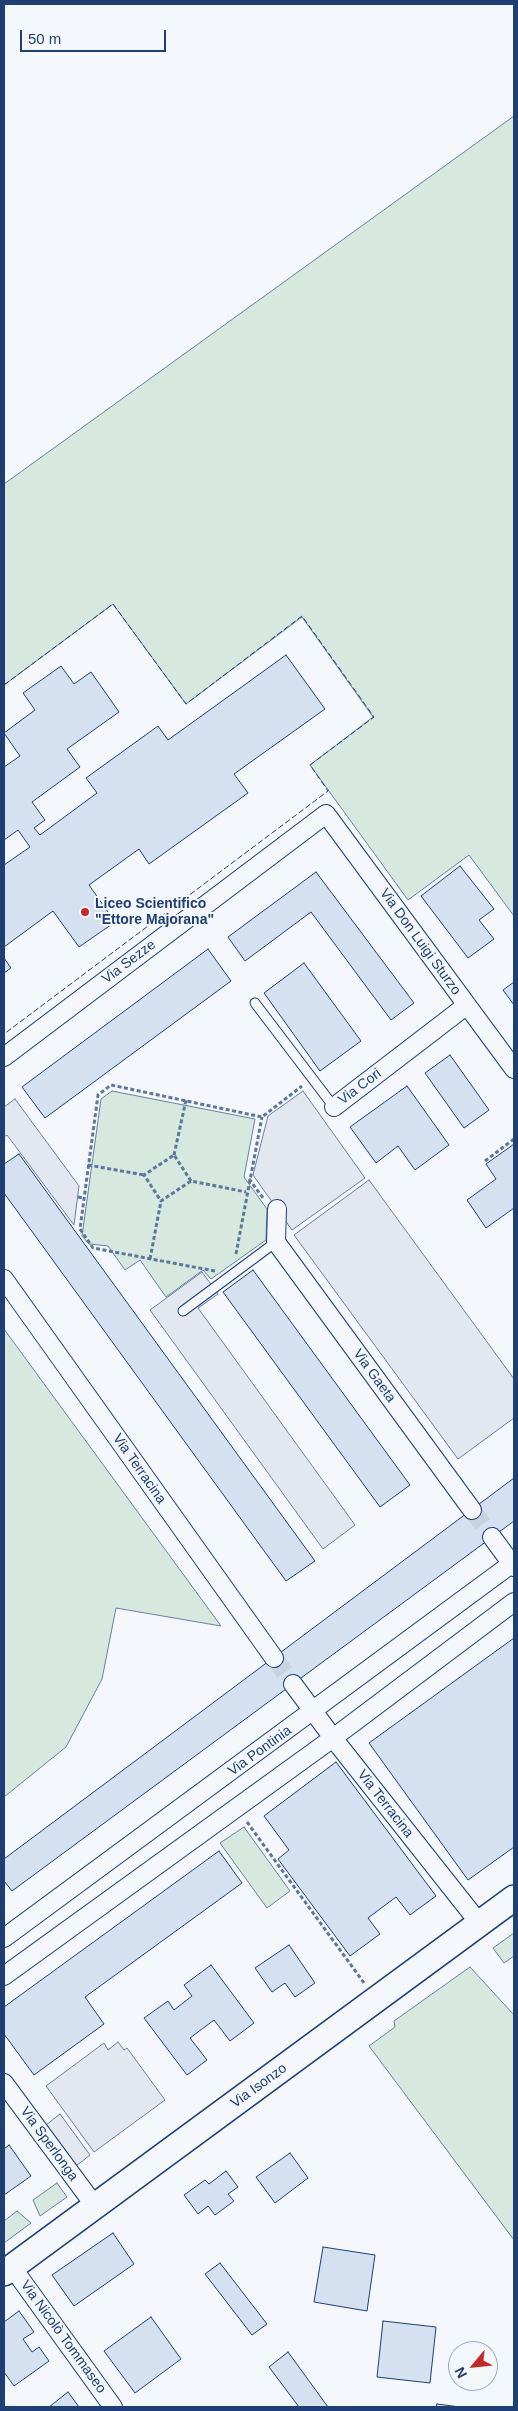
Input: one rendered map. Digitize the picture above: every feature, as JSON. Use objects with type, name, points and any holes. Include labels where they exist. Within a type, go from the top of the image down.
[{"type":"main road","name":"Via Isonzo","points":[[8,2270],[514,1898]]},
{"type":"street","name":"Via Don Luigi Sturzo","points":[[326,814],[514,1069]]},
{"type":"street","name":"Via Sezze","points":[[4,1056],[326,814]]},
{"type":"street","name":"Via Cori","points":[[334,1107],[467,1005]]},
{"type":"street","points":[[276,1242],[277,1209]]},
{"type":"street","name":"Via Gaeta","points":[[276,1242],[472,1510]]},
{"type":"street","name":"Via Terracina","points":[[4,1279],[274,1658]]},
{"type":"street","points":[[492,1538],[513,1564]]},
{"type":"street","name":"Via Pontinia","points":[[4,1938],[513,1564]]},
{"type":"street","points":[[4,1976],[333,1738],[514,1602]]},
{"type":"street","name":"Via Terracina","points":[[293,1684],[333,1738],[480,1924]]},
{"type":"street","name":"Via Sperlonga","points":[[4,2082],[94,2206]]},
{"type":"street","name":"Via Nicolò Tommaseo","points":[[8,2270],[113,2407]]},
{"type":"lane","name":"Via Cori","points":[[255,1003],[334,1107]]},
{"type":"lane","points":[[183,1311],[276,1242]]},
{"type":"path","points":[[262,1117],[111,1085],[98,1095],[80,1229],[93,1248],[232,1274],[246,1192],[262,1117],[312,1079]]},
{"type":"path","points":[[88,1165],[144,1175],[174,1155],[186,1100]]},
{"type":"path","points":[[485,1161],[514,1139]]},
{"type":"path","points":[[174,1155],[191,1181]]},
{"type":"path","points":[[144,1175],[161,1201],[150,1259]]},
{"type":"path","points":[[161,1201],[191,1181],[246,1192]]},
{"type":"path","points":[[78,1197],[84,1198]]},
{"type":"path","points":[[236,1807],[376,2000]]},
{"type":"shaded area","points":[[514,116],[514,916],[469,855],[408,900],[310,765],[373,717],[302,617],[186,704],[113,604],[4,685],[4,484]]},
{"type":"shaded area","points":[[112,1091],[255,1119],[244,1177],[267,1209],[266,1240],[211,1279],[203,1270],[166,1297],[140,1260],[125,1270],[108,1246],[89,1244],[82,1236],[101,1099]]},
{"type":"shaded area","points":[[303,1091],[365,1178],[292,1230],[253,1175],[268,1116]]},
{"type":"shaded area","points":[[15,1099],[79,1186],[74,1225],[7,1135],[4,1137],[4,1107]]},
{"type":"shaded area","points":[[369,1180],[514,1379],[514,1418],[458,1459],[294,1235]]},
{"type":"shaded area","points":[[202,1272],[218,1294],[198,1308],[355,1525],[323,1549],[150,1310]]},
{"type":"shaded area","points":[[4,1329],[221,1626],[116,1608],[102,1679],[66,1747],[4,1797]]},
{"type":"shaded area","points":[[244,1827],[290,1891],[267,1908],[220,1843]]},
{"type":"shaded area","points":[[514,1933],[514,1956],[504,1963],[493,1948]]},
{"type":"shaded area","points":[[470,1967],[514,2015],[514,2240],[369,2046],[395,2027],[394,2021]]},
{"type":"shaded area","points":[[118,2042],[124,2050],[127,2048],[165,2100],[94,2152],[46,2086],[104,2043],[108,2050]]},
{"type":"shaded area","points":[[60,2114],[90,2155],[76,2166],[46,2125]]},
{"type":"shaded area","points":[[57,2183],[67,2197],[40,2216],[33,2200]]},
{"type":"shaded area","points":[[17,2211],[31,2223],[4,2243],[4,2221]]},
{"type":"building","points":[[286,655],[325,709],[234,774],[248,793],[149,864],[139,849],[89,885],[115,922],[79,947],[53,911],[4,947],[4,865],[30,847],[18,830],[4,840],[4,767],[20,756],[4,733],[35,710],[23,693],[61,666],[74,684],[91,672],[119,712],[67,749],[80,767],[32,802],[45,820],[34,828],[40,835],[97,793],[86,778],[158,726],[168,740]]},
{"type":"building","points":[[460,866],[494,909],[479,920],[494,939],[468,958],[421,896]]},
{"type":"building","points":[[316,872],[414,1003],[391,1020],[311,912],[245,961],[228,937]]},
{"type":"building","points":[[208,949],[231,981],[45,1118],[22,1087]]},
{"type":"building","points":[[4,958],[11,968],[4,973]]},
{"type":"building","points":[[304,963],[361,1041],[320,1071],[264,993]]},
{"type":"building","points":[[514,982],[514,1005],[503,990]]},
{"type":"building","points":[[450,1055],[489,1110],[464,1128],[425,1073]]},
{"type":"building","points":[[407,1086],[449,1145],[415,1170],[398,1146],[376,1163],[350,1127]]},
{"type":"building","points":[[514,1144],[514,1208],[486,1228],[467,1200],[496,1179],[486,1164]]},
{"type":"building","points":[[19,1154],[315,1561],[286,1581],[4,1193],[4,1164]]},
{"type":"building","points":[[253,1270],[410,1485],[380,1507],[223,1292]]},
{"type":"building","points":[[514,1478],[514,1521],[12,1891],[4,1881],[4,1859]]},
{"type":"building","points":[[514,1638],[514,1847],[468,1880],[369,1743]]},
{"type":"building","points":[[336,1762],[436,1896],[410,1915],[396,1897],[368,1918],[380,1934],[350,1956],[278,1859],[289,1850],[264,1816]]},
{"type":"building","points":[[219,1851],[242,1883],[85,1997],[104,2024],[34,2075],[4,2034],[4,2007]]},
{"type":"building","points":[[289,1945],[315,1983],[295,1997],[285,1983],[272,1992],[255,1968]]},
{"type":"building","points":[[211,1965],[254,2023],[230,2041],[214,2020],[190,2038],[207,2060],[187,2075],[144,2018],[168,2001],[174,2010],[192,1996],[184,1985]]},
{"type":"building","points":[[9,2145],[31,2176],[4,2195],[4,2149]]},
{"type":"building","points":[[290,2153],[308,2178],[275,2203],[256,2177]]},
{"type":"building","points":[[226,2171],[238,2187],[228,2194],[234,2201],[215,2215],[208,2206],[198,2214],[184,2195],[205,2180],[209,2184]]},
{"type":"building","points":[[113,2233],[134,2264],[74,2306],[52,2275]]},
{"type":"building","points":[[323,2247],[375,2255],[367,2311],[314,2302]]},
{"type":"building","points":[[220,2263],[267,2324],[252,2335],[205,2274]]},
{"type":"building","points":[[19,2311],[34,2332],[23,2339],[32,2352],[39,2347],[49,2361],[14,2386],[4,2372],[4,2322]]},
{"type":"building","points":[[151,2317],[181,2359],[135,2393],[104,2351]]},
{"type":"building","points":[[383,2321],[436,2327],[430,2383],[377,2377]]},
{"type":"building","points":[[288,2352],[328,2407],[299,2407],[269,2367]]},
{"type":"building","points":[[68,2392],[79,2407],[49,2407]]},
{"type":"building","points":[[437,2404],[460,2407],[436,2407]]},
{"type":"tunnel","points":[[472,1510],[492,1537]]},
{"type":"tunnel","points":[[274,1658],[293,1684]]},
{"type":"fence","points":[[4,685],[113,604],[186,704],[302,616],[374,717],[310,765],[328,791],[4,1034]]},
{"type":"place","name":"Liceo Scientifico \"Ettore Majorana\"","points":[[85,912]]}]
